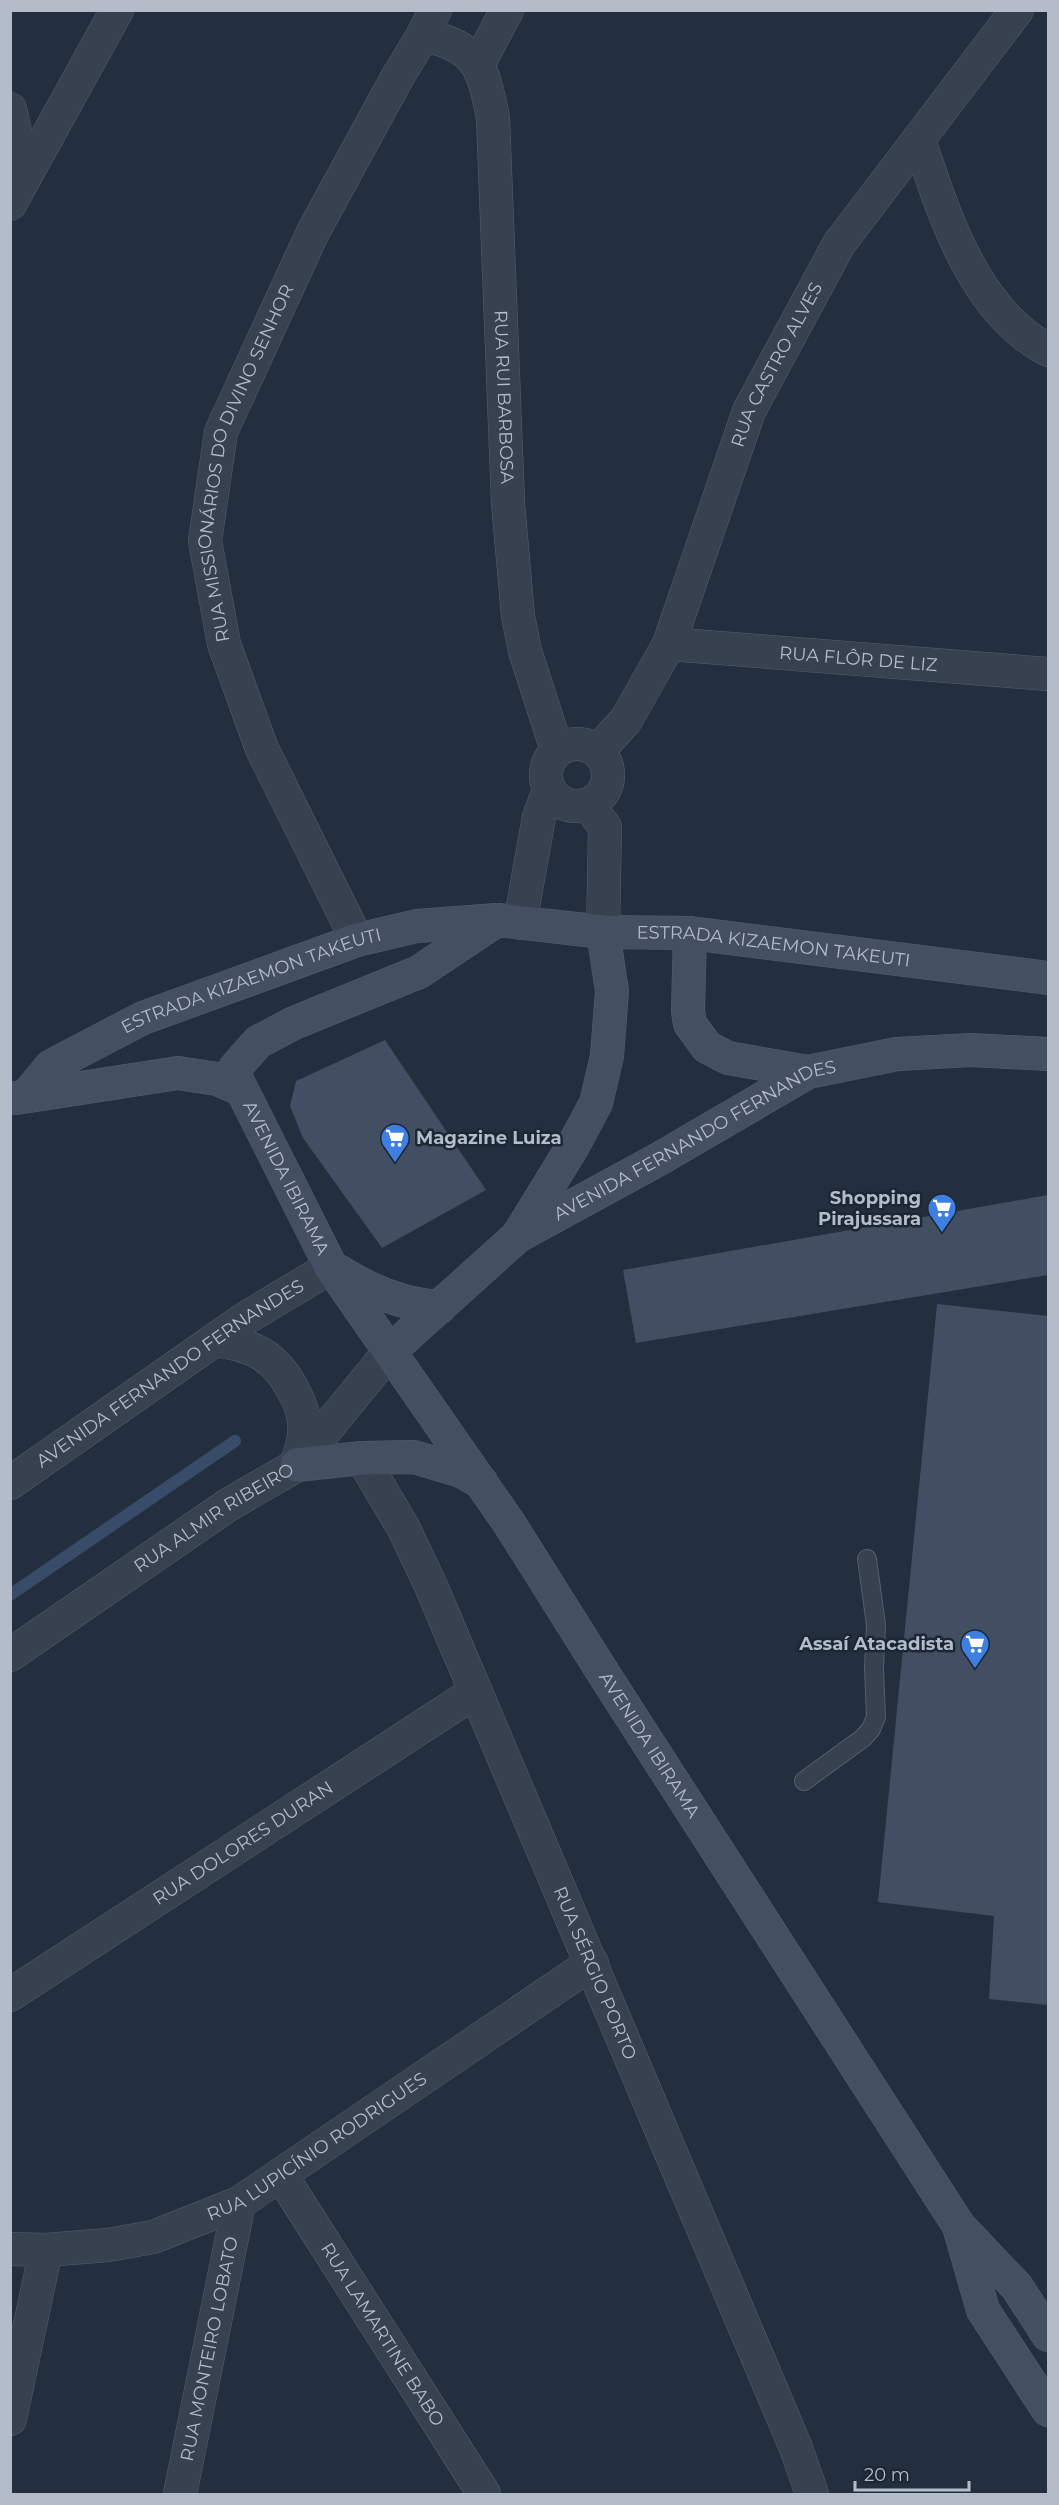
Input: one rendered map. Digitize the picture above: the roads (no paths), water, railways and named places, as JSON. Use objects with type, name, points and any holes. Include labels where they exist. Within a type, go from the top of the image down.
[{"type":"main road","name":"ESTRADA KIZAEMON TAKEUTI","points":[[19,1097],[51,1066],[143,1018],[357,940],[417,926],[509,922],[603,932],[690,933],[1048,978]]},
{"type":"main road","points":[[241,1089],[235,1068],[258,1042],[294,1023],[419,972],[509,922]]},
{"type":"main road","points":[[518,1236],[573,1146],[596,1103],[607,1056],[612,991],[603,932]]},
{"type":"main road","points":[[690,933],[688,1011],[690,1024],[697,1036],[707,1047],[728,1058],[808,1072]]},
{"type":"main road","name":"AVENIDA FERNANDO FERNANDES","points":[[390,1351],[518,1236],[659,1159],[808,1072],[897,1054],[970,1050],[1048,1054]]},
{"type":"main road","name":"ESTRADA KIZAEMON TAKEUTI","points":[[19,1097],[178,1074],[217,1079],[241,1089]]},
{"type":"main road","name":"AVENIDA IBIRAMA","points":[[241,1089],[331,1268],[481,1482],[959,2226],[1017,2287],[1048,2335]]},
{"type":"main road","name":"AVENIDA IBIRAMA","points":[[331,1268],[358,1284],[386,1296],[415,1305],[440,1306]]},
{"type":"main road","points":[[297,1465],[362,1458],[414,1457],[461,1471],[481,1482]]},
{"type":"main road","name":"AVENIDA IBIRAMA","points":[[959,2226],[983,2310],[1048,2409]]},
{"type":"street","points":[[18,190],[117,10]]},
{"type":"street","points":[[470,57],[507,10]]},
{"type":"street","name":"RUA CASTRO ALVES","points":[[598,751],[626,720],[669,644],[749,411],[840,244],[1017,10]]},
{"type":"street","name":"RUA MISSIONÁRIOS DO DIVINO SENHOR","points":[[357,940],[262,749],[224,644],[205,541],[221,432],[313,232],[391,88],[429,23],[470,57]]},
{"type":"street","name":"RUA RUI BARBOSA","points":[[470,57],[486,82],[493,118],[508,503],[519,616],[525,651],[557,750]]},
{"type":"street","points":[[10,109],[18,190]]},
{"type":"street","points":[[919,140],[938,199],[959,248],[1000,313],[1030,341],[1048,350]]},
{"type":"street","name":"RUA FLÔR DE LIZ","points":[[669,644],[1048,674]]},
{"type":"street","points":[[509,922],[549,790],[546,769],[557,750],[578,743],[598,751],[610,770],[605,792],[589,806],[566,806],[549,790]]},
{"type":"street","points":[[589,806],[605,827],[603,932]]},
{"type":"street","name":"AVENIDA FERNANDO FERNANDES","points":[[10,1483],[246,1318],[331,1268]]},
{"type":"street","points":[[214,1340],[237,1343],[255,1350],[275,1363],[287,1378],[304,1420],[304,1437],[297,1465]]},
{"type":"street","name":"RUA ALMIR RIBEIRO","points":[[10,1655],[228,1505],[297,1465],[390,1351]]},
{"type":"street","name":"RUA SÉRGIO PORTO","points":[[362,1458],[403,1527],[476,1692],[796,2448],[812,2494]]},
{"type":"street","name":"RUA DOLORES DURAN","points":[[10,1995],[476,1692]]},
{"type":"street","name":"RUA LUPICÍNIO RODRIGUES","points":[[10,2249],[46,2250],[108,2245],[153,2237],[239,2203],[592,1963]]},
{"type":"street","name":"RUA LAMARTINE BABO","points":[[281,2175],[484,2494]]},
{"type":"street","name":"RUA MONTEIRO LOBATO","points":[[180,2494],[239,2203]]},
{"type":"street","points":[[10,2419],[14,2381],[46,2250]]},
{"type":"lane","points":[[804,1781],[863,1738],[871,1729],[876,1717],[874,1668],[876,1625],[867,1559]]},
{"type":"waterway","points":[[10,1595],[235,1441]]},
{"type":"place","name":"Magazine Luiza","points":[[395,1164]]},
{"type":"place","name":"Shopping Pirajussara","points":[[942,1234]]},
{"type":"place","name":"Assaí Atacadista","points":[[975,1670]]}]
